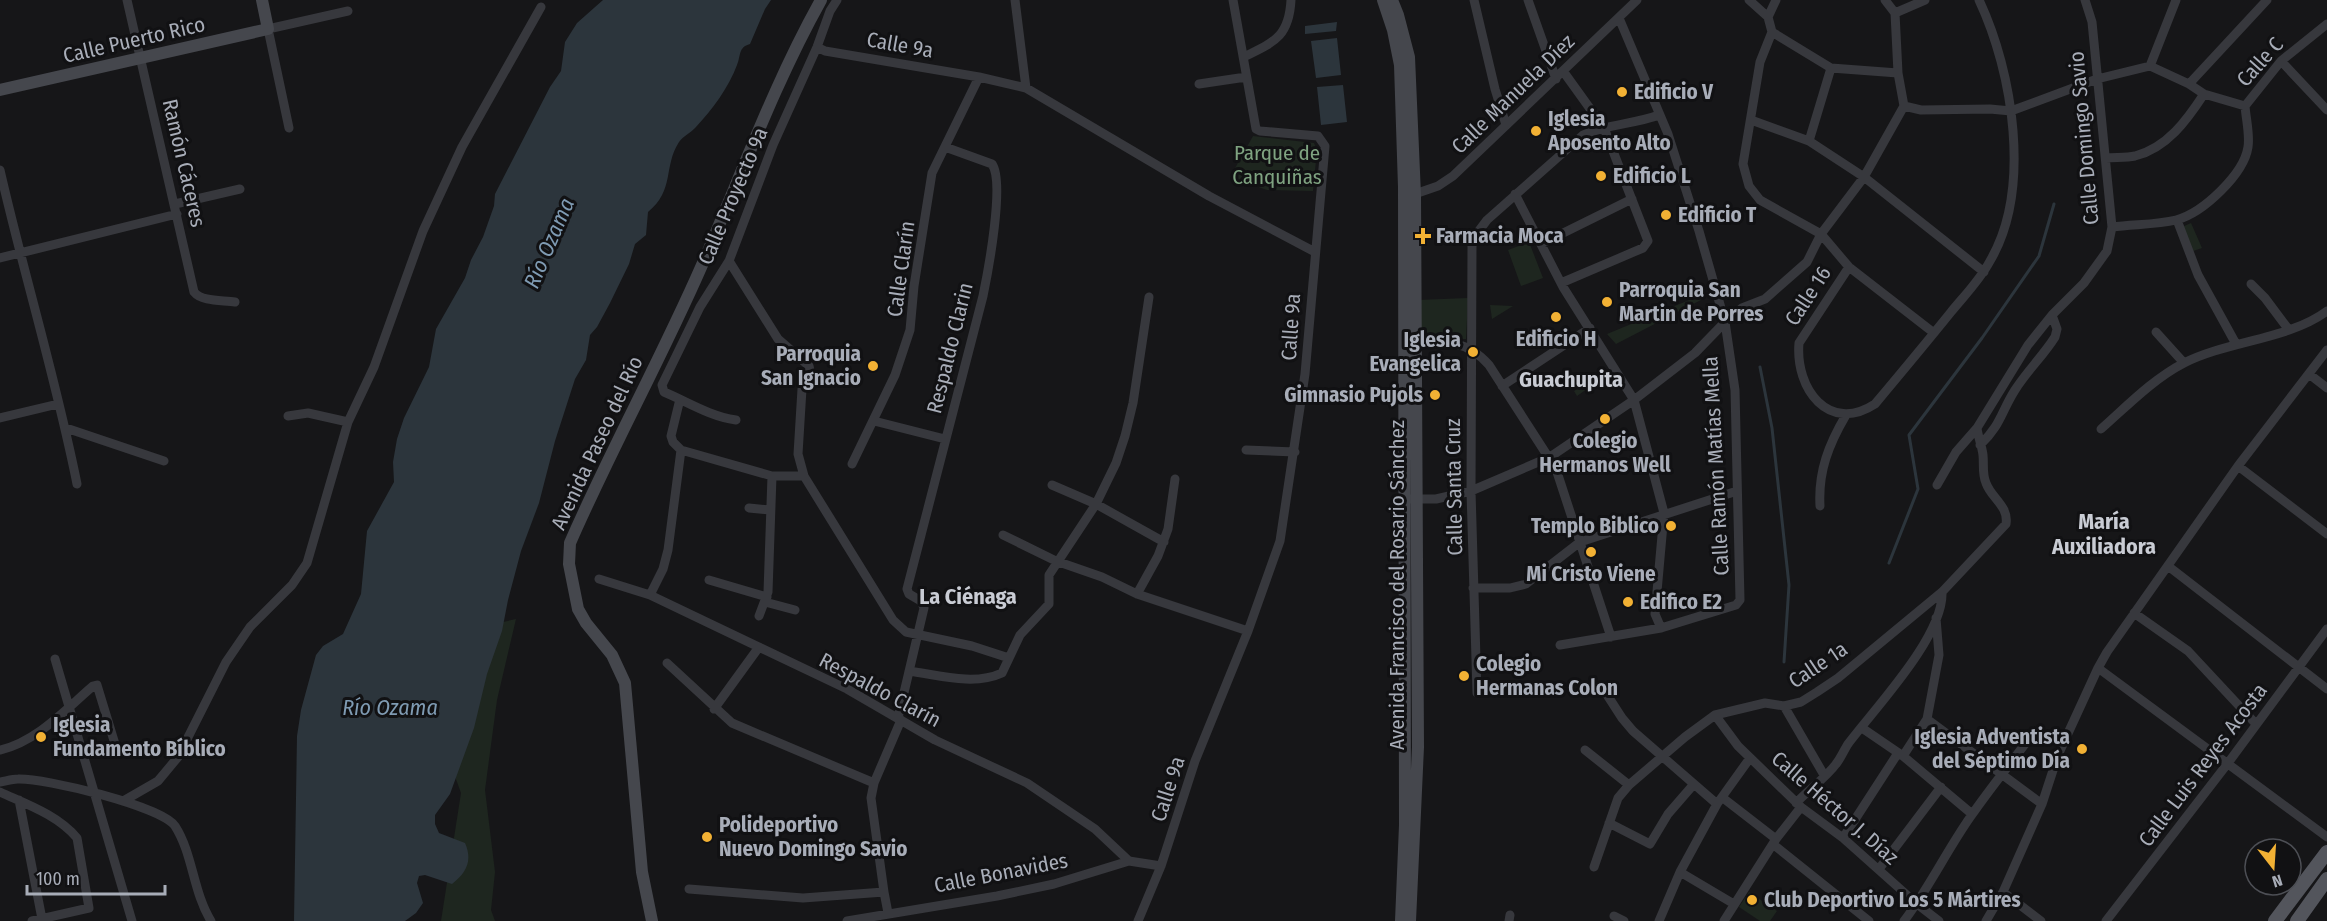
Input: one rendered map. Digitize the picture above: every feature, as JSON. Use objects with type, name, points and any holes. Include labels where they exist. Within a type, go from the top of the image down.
[{"type":"main road","points":[[262,0],[268,29]]},
{"type":"main road","name":"Avenida Paseo del Río","points":[[652,921],[642,872],[625,683],[612,655],[585,623],[578,609],[569,564],[570,543],[688,296],[756,136],[803,32],[821,0]]},
{"type":"main road","name":"Avenida Francisco del Rosario Sánchez","points":[[1383,0],[1393,30],[1400,65],[1410,196],[1415,343],[1411,499]]},
{"type":"main road","name":"Avenida Francisco del Rosario Sánchez","points":[[1392,0],[1408,57],[1410,196],[1411,825],[1406,900],[1401,921]]},
{"type":"main road","name":"Calle Puerto Rico","points":[[0,90],[268,29]]},
{"type":"main road","points":[[2275,921],[2327,852]]},
{"type":"main road","points":[[2297,921],[2327,879]]},
{"type":"main road","name":"Avenida Francisco del Rosario Sánchez","points":[[1406,900],[1410,921]]},
{"type":"street","name":"Ramón Cáceres","points":[[127,0],[196,296],[235,302]]},
{"type":"street","name":"Calle Proyecto 9a","points":[[680,399],[664,392],[662,388],[700,307],[729,261],[773,146],[817,47],[830,11],[837,0]]},
{"type":"street","points":[[1015,0],[1026,88]]},
{"type":"street","points":[[1233,0],[1256,129],[1318,136],[1325,146],[1314,252]]},
{"type":"street","points":[[1244,57],[1277,38],[1287,26],[1291,0]]},
{"type":"street","points":[[1474,0],[1506,125]]},
{"type":"street","points":[[1528,0],[1556,79]]},
{"type":"street","name":"Calle Manuela Díez","points":[[1410,196],[1438,186],[1453,176],[1637,0]]},
{"type":"street","points":[[1749,0],[1768,17],[1772,32],[1760,62],[1743,164],[1749,186],[1760,200],[1821,234],[1849,267],[1934,333]]},
{"type":"street","points":[[1768,17],[1776,0]]},
{"type":"street","points":[[1411,499],[1436,499],[1471,491],[1550,457],[1634,400],[1695,352],[1742,308],[1765,298],[1807,262],[1821,234],[1864,177],[1904,106],[1898,73],[1895,13],[1885,0]]},
{"type":"street","points":[[1895,13],[1925,0]]},
{"type":"street","points":[[1820,506],[1819,489],[1825,456],[1846,415],[1861,412],[1875,404],[1984,272],[2004,231],[2013,195],[2015,163],[2010,111],[1997,49],[1979,0]]},
{"type":"street","name":"Calle Domingo Savio","points":[[1937,485],[1956,452],[1977,428],[2023,353],[2052,315],[2085,283],[2107,251],[2112,226],[2092,22],[2085,0]]},
{"type":"street","points":[[2150,66],[2176,0]]},
{"type":"street","points":[[2189,84],[2267,0]]},
{"type":"street","points":[[125,800],[158,782],[178,757],[226,662],[250,627],[292,585],[307,563],[348,422],[374,367],[423,231],[457,157],[541,7]]},
{"type":"street","name":"Calle Puerto Rico","points":[[268,29],[348,11]]},
{"type":"street","name":"Calle Ramón Matías Mella","points":[[1560,645],[1661,628],[1739,603],[1735,390],[1725,322],[1682,176],[1619,18]]},
{"type":"street","name":"Calle C","points":[[2112,226],[2177,220],[2197,209],[2223,188],[2241,167],[2249,147],[2246,106],[2281,61],[2327,24]]},
{"type":"street","points":[[268,29],[289,128]]},
{"type":"street","points":[[1772,32],[1831,68],[1898,73]]},
{"type":"street","name":"Calle 9a","points":[[817,47],[825,51],[979,77],[1026,88],[1209,196],[1314,252],[1305,374],[1280,541],[1248,631],[1195,761],[1161,866],[1138,921]]},
{"type":"street","points":[[2281,61],[2327,110]]},
{"type":"street","points":[[1904,106],[1921,110],[2010,111],[2097,79],[2150,66],[2189,84],[2204,94],[2246,106]]},
{"type":"street","points":[[1809,141],[1831,68]]},
{"type":"street","points":[[1561,283],[1643,248],[1648,241],[1604,129],[1563,71]]},
{"type":"street","name":"Calle Clarín","points":[[852,465],[896,375],[910,330],[914,286],[927,216],[928,187],[932,173],[979,77]]},
{"type":"street","points":[[1199,84],[1246,77]]},
{"type":"street","points":[[2106,158],[2134,157],[2161,145],[2187,119],[2204,94]]},
{"type":"street","name":"Calle Santa Cruz","points":[[1477,693],[1473,588],[1474,531],[1471,491],[1472,246],[1475,236],[1487,220],[1583,135],[1641,122],[1659,115]]},
{"type":"street","points":[[1751,120],[1809,141],[1864,177],[1984,272]]},
{"type":"street","name":"Respaldo Clarin","points":[[917,635],[924,608],[921,601],[909,594],[907,589],[987,273],[998,180],[997,171],[992,164],[945,147]]},
{"type":"street","points":[[0,170],[19,253],[66,428],[77,484]]},
{"type":"street","points":[[175,204],[240,189]]},
{"type":"street","points":[[1515,194],[1561,283],[1634,400],[1664,513],[1655,614],[1661,628]]},
{"type":"street","points":[[1541,244],[1632,199]]},
{"type":"street","points":[[0,258],[177,214]]},
{"type":"street","points":[[2177,220],[2198,275],[2236,344]]},
{"type":"street","points":[[729,261],[778,339],[809,368],[802,389],[798,454],[804,476],[893,620],[906,632],[972,646],[1009,658]]},
{"type":"street","name":"Calle 16","points":[[1846,415],[1821,404],[1807,390],[1798,355],[1799,343],[1849,267]]},
{"type":"street","points":[[2250,284],[2265,298],[2289,330]]},
{"type":"street","points":[[909,671],[962,679],[983,678],[1002,673],[1020,635],[1050,604],[1048,575],[1096,504],[1116,463],[1125,436],[1133,403],[1149,297]]},
{"type":"street","points":[[2101,429],[2140,394],[2184,363],[2236,344],[2289,330],[2327,311]]},
{"type":"street","points":[[1980,445],[1992,434],[2014,391],[2055,337],[2057,329],[2052,315]]},
{"type":"street","points":[[1502,386],[1590,328]]},
{"type":"street","points":[[2156,332],[2184,363]]},
{"type":"street","points":[[1415,343],[1452,341],[1480,354],[1489,364],[1550,457],[1569,505],[1611,637]]},
{"type":"street","points":[[1986,921],[2003,892],[2042,804],[2058,755],[2098,668],[2238,466],[2327,350]]},
{"type":"street","points":[[2308,374],[2327,388]]},
{"type":"street","points":[[736,420],[715,416],[680,399],[671,436],[673,442],[681,450],[772,476],[804,476]]},
{"type":"street","points":[[0,418],[58,404]]},
{"type":"street","points":[[288,416],[308,412],[348,422]]},
{"type":"street","points":[[874,421],[945,439]]},
{"type":"street","points":[[66,428],[164,461]]},
{"type":"street","points":[[1977,428],[1980,445]]},
{"type":"street","name":"Calle 1a","points":[[1594,867],[1618,798],[1629,785],[1685,737],[1715,715],[1765,703],[1784,706],[1801,702],[1838,678],[1942,592],[2006,524],[2007,517],[2002,506],[1986,486],[1980,445]]},
{"type":"street","points":[[650,595],[663,569],[668,550],[681,450]]},
{"type":"street","points":[[1246,450],[1295,452]]},
{"type":"street","points":[[2238,466],[2327,534]]},
{"type":"street","points":[[759,616],[766,599],[772,476]]},
{"type":"street","points":[[1137,594],[1164,542],[1175,479]]},
{"type":"street","points":[[1052,485],[1096,504],[1164,542]]},
{"type":"street","points":[[1473,588],[1510,588],[1526,584],[1580,542],[1737,491]]},
{"type":"street","points":[[749,508],[770,510]]},
{"type":"street","points":[[1003,535],[1056,561],[1102,577],[1137,594],[1248,631]]},
{"type":"street","points":[[2168,566],[2327,689]]},
{"type":"street","name":"Respaldo Clarín","points":[[598,579],[650,595],[847,689],[935,740],[1026,783],[1095,829],[1129,861]]},
{"type":"street","points":[[709,580],[795,610]]},
{"type":"street","points":[[1724,921],[1798,805],[1824,775],[1836,765],[1848,745],[1918,652],[1936,618],[1942,592]]},
{"type":"street","points":[[2134,613],[2188,651],[2256,724]]},
{"type":"street","points":[[1843,838],[1926,719],[1939,655],[1936,618]]},
{"type":"street","name":"Calle Luis Reyes Acosta","points":[[2106,921],[2228,763],[2327,629]]},
{"type":"street","points":[[888,913],[871,798],[874,783],[899,719],[917,635]]},
{"type":"street","points":[[714,709],[759,647]]},
{"type":"street","points":[[56,659],[132,921]]},
{"type":"street","points":[[667,663],[714,709],[732,723],[874,783]]},
{"type":"street","points":[[2098,668],[2327,837]]},
{"type":"street","points":[[0,750],[21,744],[97,685],[115,744]]},
{"type":"street","points":[[1602,687],[1628,725],[1694,784],[1774,842],[1869,921]]},
{"type":"street","points":[[1784,706],[1824,775]]},
{"type":"street","name":"Calle Héctor J. Díaz","points":[[1715,715],[1738,746],[1798,805],[1843,838],[1939,921]]},
{"type":"street","points":[[1926,719],[2042,804]]},
{"type":"street","points":[[1862,728],[1900,754],[1972,814]]},
{"type":"street","points":[[1904,921],[1917,904],[1972,814],[2035,731]]},
{"type":"street","points":[[1585,750],[1629,785]]},
{"type":"street","points":[[1659,921],[1680,872],[1720,801],[1750,758]]},
{"type":"street","points":[[0,782],[18,779],[35,780],[125,800],[165,816],[174,825],[181,838],[200,899],[211,921]]},
{"type":"street","points":[[1609,823],[1650,844],[1668,814],[1694,784]]},
{"type":"street","points":[[1879,869],[1941,787]]},
{"type":"street","points":[[0,792],[19,800],[51,817],[70,830],[77,838],[89,908],[37,920],[19,800]]},
{"type":"street","name":"Calle Bonavides","points":[[847,921],[1054,884],[1129,861],[1161,866]]},
{"type":"street","points":[[1680,872],[1734,904]]},
{"type":"street","points":[[689,889],[803,898],[884,892]]},
{"type":"street","points":[[2003,892],[2041,921]]},
{"type":"street","points":[[1614,916],[1624,921]]},
{"type":"green space","name":"Parque de Canquiñas","points":[[1253,136],[1314,143],[1317,150],[1313,191],[1267,190],[1230,177]]},
{"type":"green space","points":[[2191,223],[2202,248],[2193,251],[2182,227]]},
{"type":"green space","points":[[1529,242],[1543,278],[1521,286],[1508,250]]},
{"type":"green space","points":[[1699,296],[1701,300],[1616,344],[1607,334]]},
{"type":"green space","points":[[1468,298],[1466,339],[1417,339],[1418,300]]},
{"type":"green space","points":[[1490,305],[1513,306],[1492,319]]},
{"type":"green space","points":[[1603,373],[1605,376],[1577,396],[1574,391]]},
{"type":"green space","points":[[516,619],[497,700],[485,790],[495,872],[491,910],[495,921],[441,921],[461,793],[452,768],[490,625]]},
{"type":"green space","name":"Club Deportivo Los 5 Mártires","points":[[1749,892],[1777,911],[1770,921],[1760,921],[1739,907]]},
{"type":"water","name":"Río Ozama","points":[[603,0],[771,0],[750,44],[743,47],[725,90],[702,120],[679,142],[674,151],[662,195],[648,212],[646,235],[635,244],[629,264],[610,303],[590,335],[586,360],[575,379],[555,441],[539,503],[521,551],[502,631],[487,674],[474,728],[450,794],[435,815],[435,824],[439,833],[465,843],[468,855],[467,866],[452,884],[425,875],[419,876],[417,883],[423,903],[416,913],[405,921],[294,921],[297,736],[301,710],[316,655],[323,646],[343,634],[361,594],[367,531],[394,482],[393,462],[404,418],[429,367],[436,329],[465,278],[483,237],[494,206],[495,194],[550,87],[561,71],[565,42],[577,23]]},
{"type":"water","points":[[1337,22],[1336,31],[1305,34],[1305,26]]},
{"type":"water","points":[[1337,38],[1341,75],[1316,78],[1311,41]]},
{"type":"water","points":[[1343,85],[1347,122],[1321,125],[1317,87]]},
{"type":"waterway","points":[[1889,563],[1918,489],[1909,435],[1982,338],[2039,256],[2054,204]]},
{"type":"waterway","points":[[1760,367],[1772,428],[1789,585],[1784,662]]},
{"type":"place","name":"Edificio V","points":[[1622,92]]},
{"type":"place","name":"Iglesia Aposento Alto","points":[[1536,131]]},
{"type":"place","name":"Edificio L","points":[[1601,176]]},
{"type":"place","name":"Edificio T","points":[[1666,215]]},
{"type":"place","name":"Farmacia Moca","points":[[1423,236]]},
{"type":"place","name":"Parroquia San Martin de Porres","points":[[1607,302]]},
{"type":"place","name":"Edificio H","points":[[1556,317]]},
{"type":"place","name":"Iglesia Evangelica","points":[[1473,352]]},
{"type":"place","name":"Parroquia San Ignacio","points":[[873,366]]},
{"type":"place","name":"Gimnasio Pujols","points":[[1435,395]]},
{"type":"place","name":"Colegio Hermanos Well","points":[[1605,419]]},
{"type":"place","name":"Templo Biblico","points":[[1671,526]]},
{"type":"place","name":"Mi Cristo Viene","points":[[1591,552]]},
{"type":"place","name":"Edifico E2","points":[[1628,602]]},
{"type":"place","name":"Colegio Hermanas Colon","points":[[1464,676]]},
{"type":"place","name":"Iglesia Fundamento Bíblico","points":[[41,737]]},
{"type":"place","name":"Iglesia Adventista del Séptimo Día","points":[[2082,749]]},
{"type":"place","name":"Polideportivo Nuevo Domingo Savio","points":[[707,837]]},
{"type":"place","name":"Club Deportivo Los 5 Mártires","points":[[1752,900]]},
{"type":"district","name":"Guachupita","points":[[1571,379]]},
{"type":"district","name":"María Auxiliadora","points":[[2104,534]]},
{"type":"district","name":"La Ciénaga","points":[[968,596]]}]
